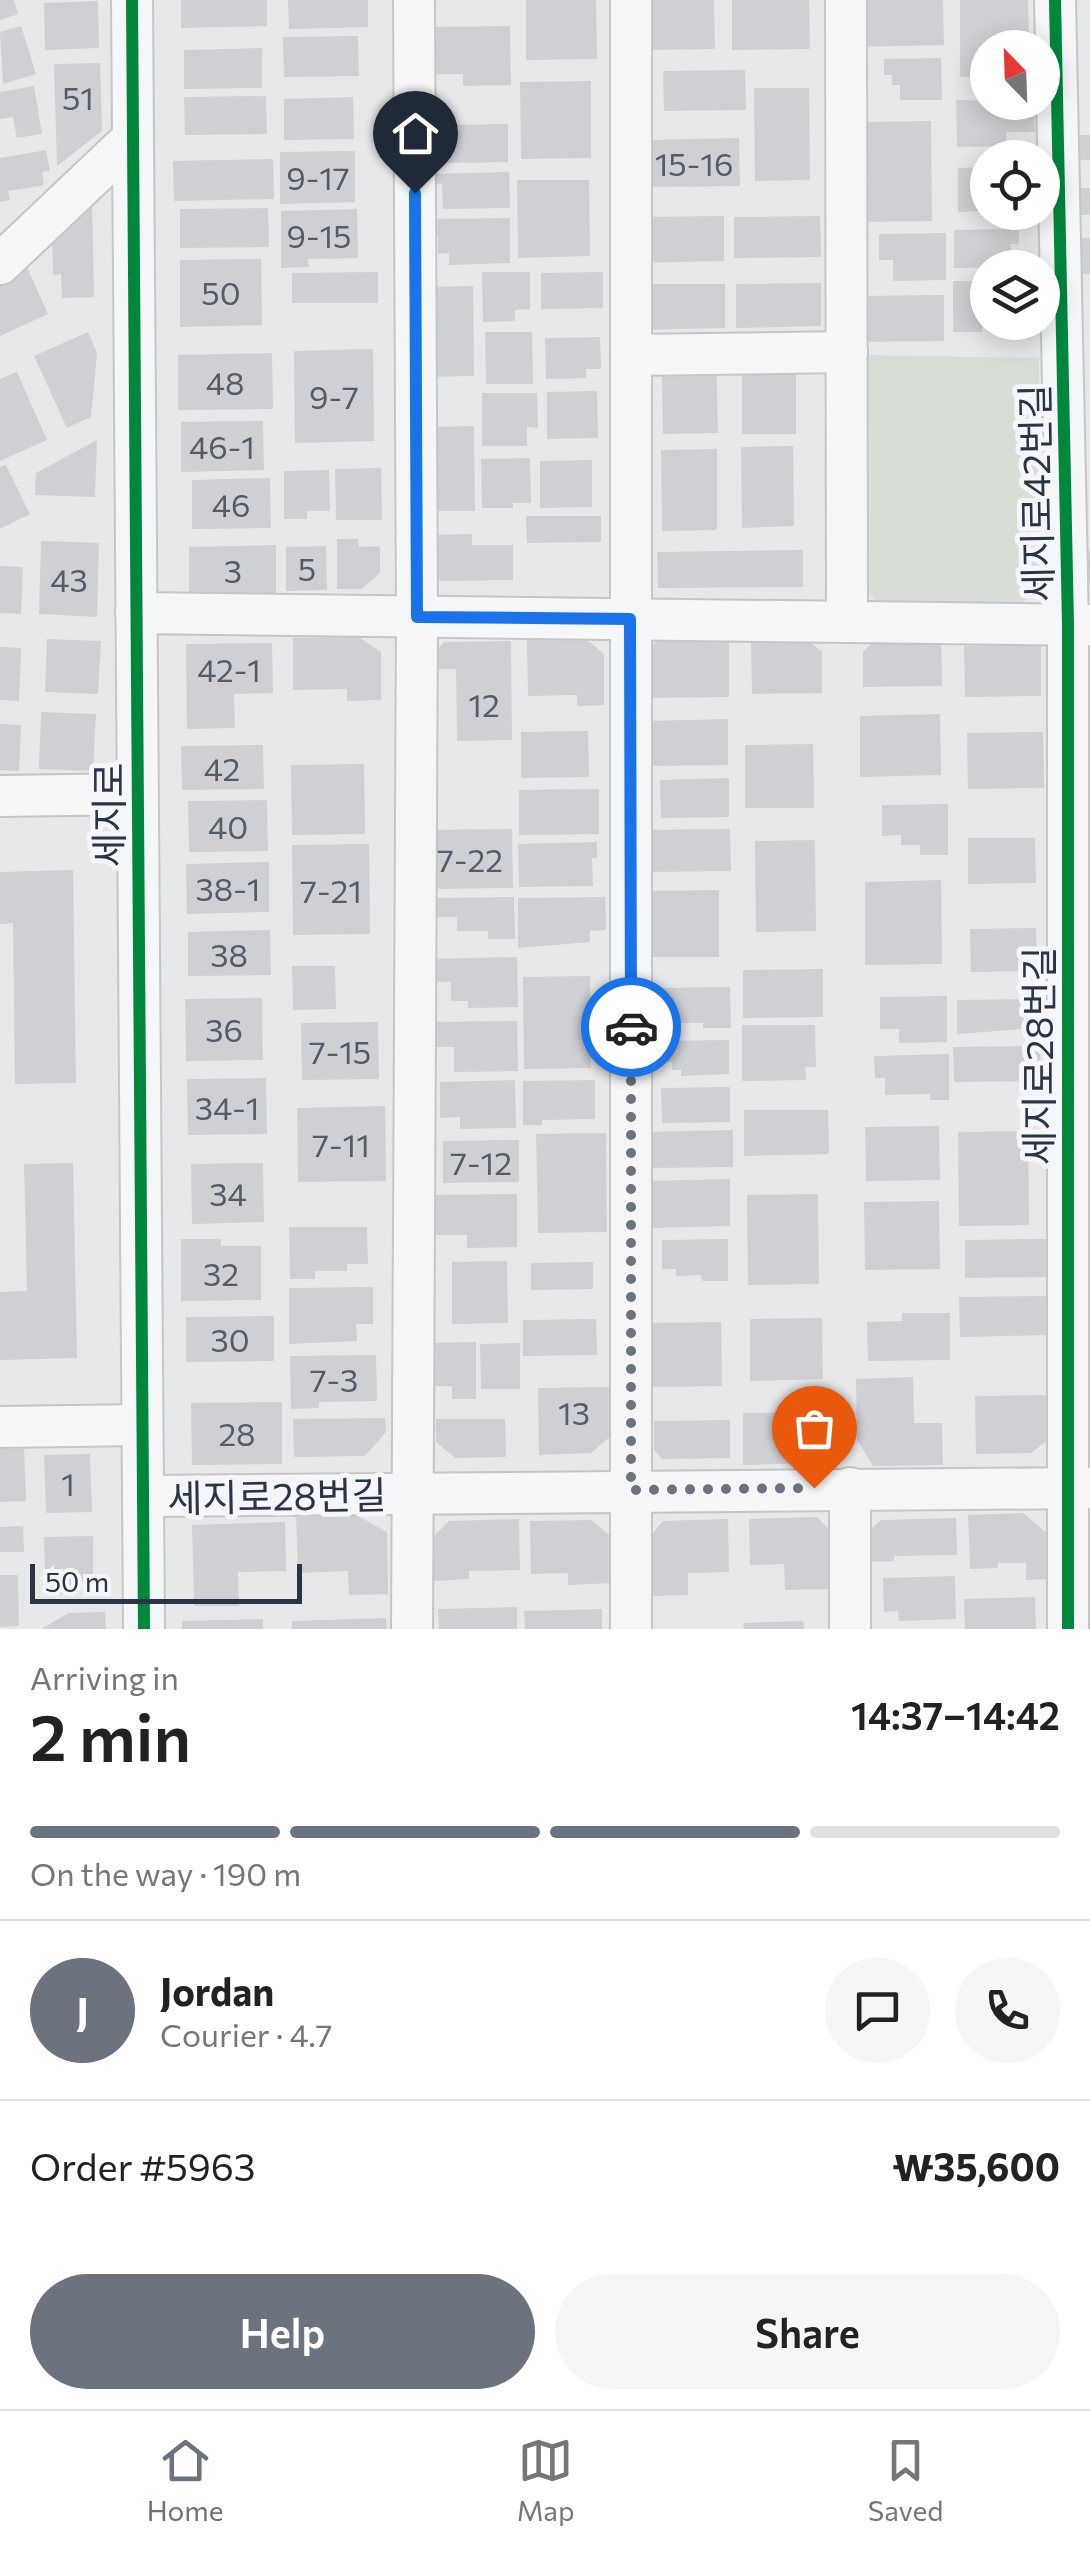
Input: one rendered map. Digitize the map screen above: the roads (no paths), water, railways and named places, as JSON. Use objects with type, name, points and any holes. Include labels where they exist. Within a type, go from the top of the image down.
[{"type":"street","name":"세지로","points":[[132,0],[144,1629]]},
{"type":"street","points":[[414,0],[417,617]]},
{"type":"street","points":[[631,0],[632,1629]]},
{"type":"street","points":[[846,0],[847,622]]},
{"type":"street","name":"세지로42번길","points":[[136,613],[1079,625],[1055,0]]},
{"type":"street","points":[[0,264],[133,138]]},
{"type":"street","points":[[631,355],[846,352]]},
{"type":"street","name":"세지로28번길","points":[[410,1493],[417,617]]},
{"type":"street","name":"세지로28번길","points":[[144,1496],[1078,1488],[1079,625]]},
{"type":"street","points":[[0,796],[137,794]]},
{"type":"street","points":[[0,1427],[141,1425]]},
{"type":"street","points":[[850,1488],[850,1629]]},
{"type":"street","points":[[1068,1629],[1078,1488]]},
{"type":"street","points":[[410,1493],[412,1629]]}]
